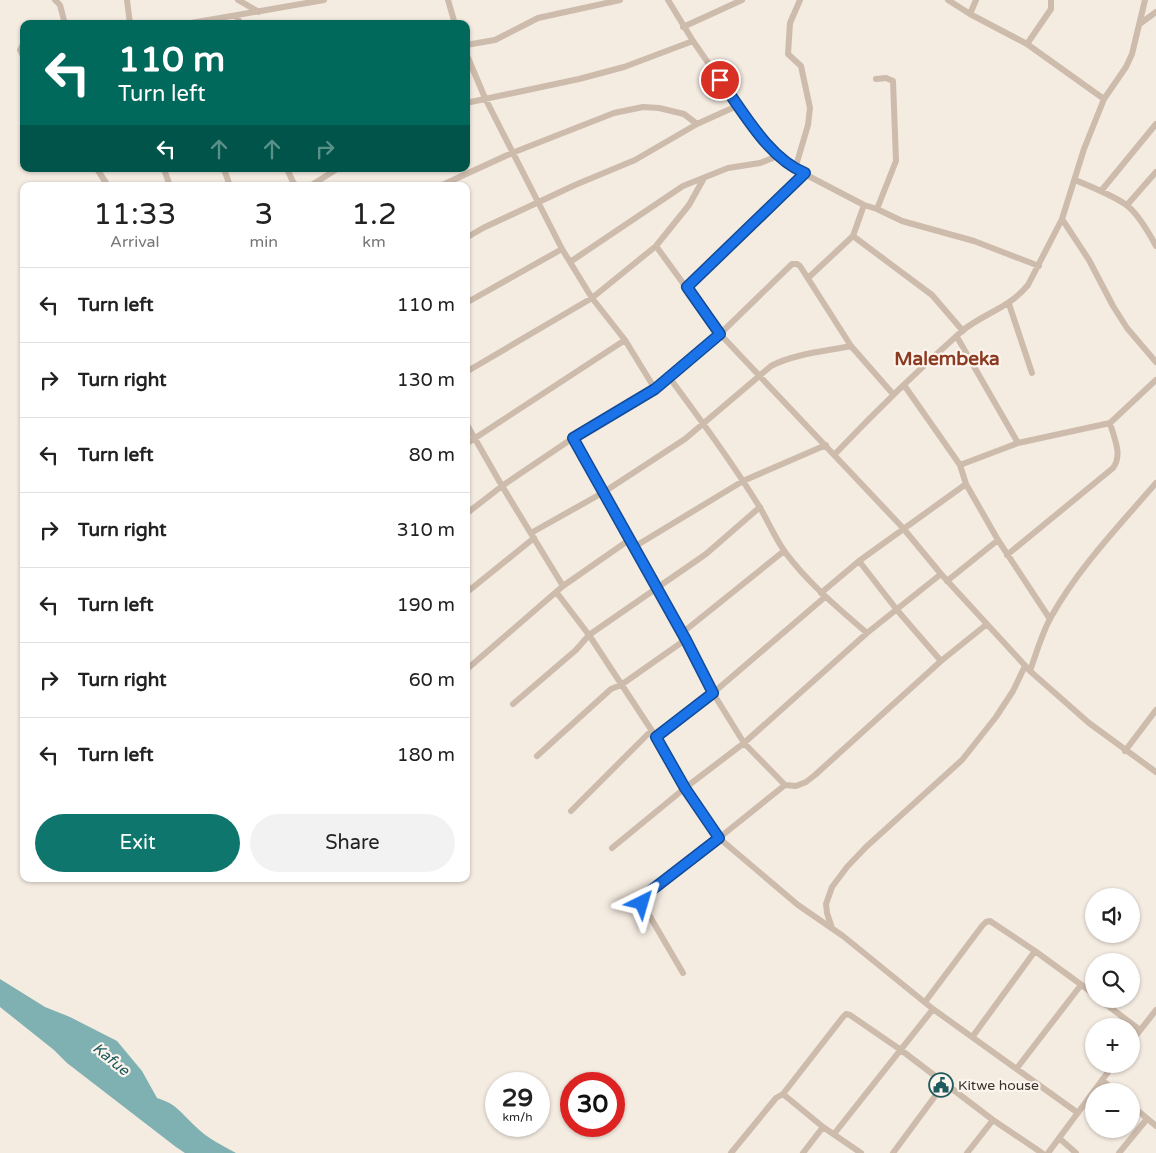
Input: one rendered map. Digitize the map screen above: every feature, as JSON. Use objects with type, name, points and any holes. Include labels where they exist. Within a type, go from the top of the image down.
[{"type":"street","points":[[55,0],[60,5],[64,20]]},
{"type":"street","points":[[127,0],[130,20]]},
{"type":"street","points":[[238,0],[259,12]]},
{"type":"street","points":[[211,20],[324,0]]},
{"type":"street","points":[[448,0],[455,20]]},
{"type":"street","points":[[470,44],[495,40],[538,18],[620,0]]},
{"type":"street","points":[[668,0],[683,27],[738,106],[778,156],[795,169],[864,205],[902,221],[974,241],[1039,266]]},
{"type":"street","points":[[683,27],[742,0]]},
{"type":"street","points":[[795,169],[810,116],[801,66],[788,54],[790,23],[800,0]]},
{"type":"street","points":[[948,0],[970,14],[1027,44],[1104,99]]},
{"type":"street","points":[[970,14],[976,0]]},
{"type":"street","points":[[1027,44],[1051,9],[1051,0]]},
{"type":"street","points":[[835,454],[893,394],[963,331],[1009,304],[1028,285],[1062,218],[1084,149],[1104,99],[1126,67],[1132,54],[1145,0]]},
{"type":"street","points":[[1141,23],[1156,12]]},
{"type":"street","points":[[237,16],[238,20]]},
{"type":"street","points":[[470,101],[624,67],[693,41]]},
{"type":"street","points":[[470,62],[512,153],[562,249],[592,298],[626,340],[655,389]]},
{"type":"street","points":[[876,79],[890,79],[893,81],[897,153],[894,170],[876,209]]},
{"type":"street","points":[[470,236],[575,185],[634,160],[697,124],[738,106]]},
{"type":"street","points":[[449,182],[512,153],[614,113],[643,107],[659,108],[684,114],[697,124]]},
{"type":"street","points":[[1101,191],[1156,124]]},
{"type":"street","points":[[570,262],[683,186],[728,168],[760,163],[778,156]]},
{"type":"street","points":[[316,182],[332,172]]},
{"type":"street","points":[[1127,205],[1156,172]]},
{"type":"street","points":[[687,287],[805,173]]},
{"type":"street","points":[[470,370],[592,298],[656,246],[689,205],[704,178]]},
{"type":"street","points":[[1075,180],[1127,205],[1149,232],[1156,246]]},
{"type":"street","points":[[808,278],[854,236],[864,205]]},
{"type":"street","points":[[1062,218],[1089,260],[1127,328],[1156,362]]},
{"type":"street","points":[[854,236],[932,295],[963,331]]},
{"type":"street","points":[[656,246],[720,334],[835,454],[1027,668],[1089,723],[1156,772]]},
{"type":"street","points":[[470,301],[562,249]]},
{"type":"street","points":[[470,511],[502,486],[573,438],[655,389],[720,334],[792,264],[800,266],[851,346],[893,394]]},
{"type":"street","points":[[1009,304],[1032,373]]},
{"type":"street","points":[[957,337],[1018,443]]},
{"type":"street","points":[[470,441],[626,340]]},
{"type":"street","points":[[470,589],[532,535],[685,440],[778,361],[851,346]]},
{"type":"street","points":[[669,377],[743,481],[760,507],[784,551],[823,595],[867,633]]},
{"type":"street","points":[[960,465],[1018,443],[1110,424],[1156,380]]},
{"type":"street","points":[[904,385],[960,465],[966,484],[998,540],[1050,619]]},
{"type":"street","points":[[1007,555],[1118,462],[1119,455],[1110,424]]},
{"type":"street","points":[[470,430],[563,586]]},
{"type":"street","points":[[573,438],[686,640],[713,693],[744,744],[785,785],[796,786],[806,782],[815,775],[941,660],[986,624]]},
{"type":"street","points":[[634,547],[743,481],[826,445]]},
{"type":"street","points":[[832,928],[826,904],[832,887],[847,867],[866,847],[962,760],[996,717],[1027,668],[1050,619],[1087,563],[1156,483]]},
{"type":"street","points":[[656,737],[713,693],[859,561],[966,484]]},
{"type":"street","points":[[513,704],[576,650],[589,635],[720,544],[760,507]]},
{"type":"street","points":[[470,667],[563,586],[629,540]]},
{"type":"street","points":[[947,581],[998,540]]},
{"type":"street","points":[[682,633],[784,551]]},
{"type":"street","points":[[859,561],[897,610],[941,660]]},
{"type":"street","points":[[612,848],[685,788],[744,744],[867,633],[941,574]]},
{"type":"street","points":[[557,593],[589,635],[656,737],[685,788],[719,838],[798,905],[832,928],[933,1009],[1078,1113]]},
{"type":"street","points":[[537,756],[611,689],[621,685],[686,640]]},
{"type":"street","points":[[1126,751],[1156,710]]},
{"type":"street","points":[[571,811],[651,731]]},
{"type":"street","points":[[683,973],[644,908],[642,899],[785,785]]},
{"type":"street","points":[[925,1002],[986,922],[994,924],[1035,951],[1085,988]]},
{"type":"street","points":[[973,1036],[1035,951]]},
{"type":"street","points":[[1017,1068],[1081,985]]},
{"type":"street","points":[[1112,1008],[1125,1018]]},
{"type":"street","points":[[834,1134],[933,1009]]},
{"type":"street","points":[[1140,1030],[1156,1010]]},
{"type":"street","points":[[731,1153],[776,1098],[784,1094],[846,1014],[855,1018],[901,1050],[993,1120],[1042,1153]]},
{"type":"street","points":[[1048,1153],[1107,1073]]},
{"type":"street","points":[[1102,1080],[1105,1083]]},
{"type":"street","points":[[893,1153],[944,1084]]},
{"type":"street","points":[[784,1094],[823,1127],[861,1153]]},
{"type":"street","points":[[1140,1112],[1156,1126]]},
{"type":"street","points":[[1119,1153],[1147,1118]]},
{"type":"street","points":[[967,1153],[993,1120]]},
{"type":"street","points":[[803,1153],[823,1127]]},
{"type":"street","points":[[1059,1138],[1076,1153]]},
{"type":"water","name":"Kafue","points":[[0,979],[45,1007],[70,1017],[117,1041],[142,1071],[157,1098],[174,1106],[204,1134],[236,1153],[185,1153],[176,1147],[67,1063],[54,1050],[0,1007]]},
{"type":"place","name":"Kitwe house","points":[[941,1085]]},
{"type":"district","name":"Malembeka","points":[[947,359]]},
{"type":"route","points":[[642,903],[644,896],[719,838],[685,788],[656,737],[713,693],[686,640],[573,438],[655,389],[720,334],[687,287],[805,173],[787,164],[778,156],[720,80]]}]
